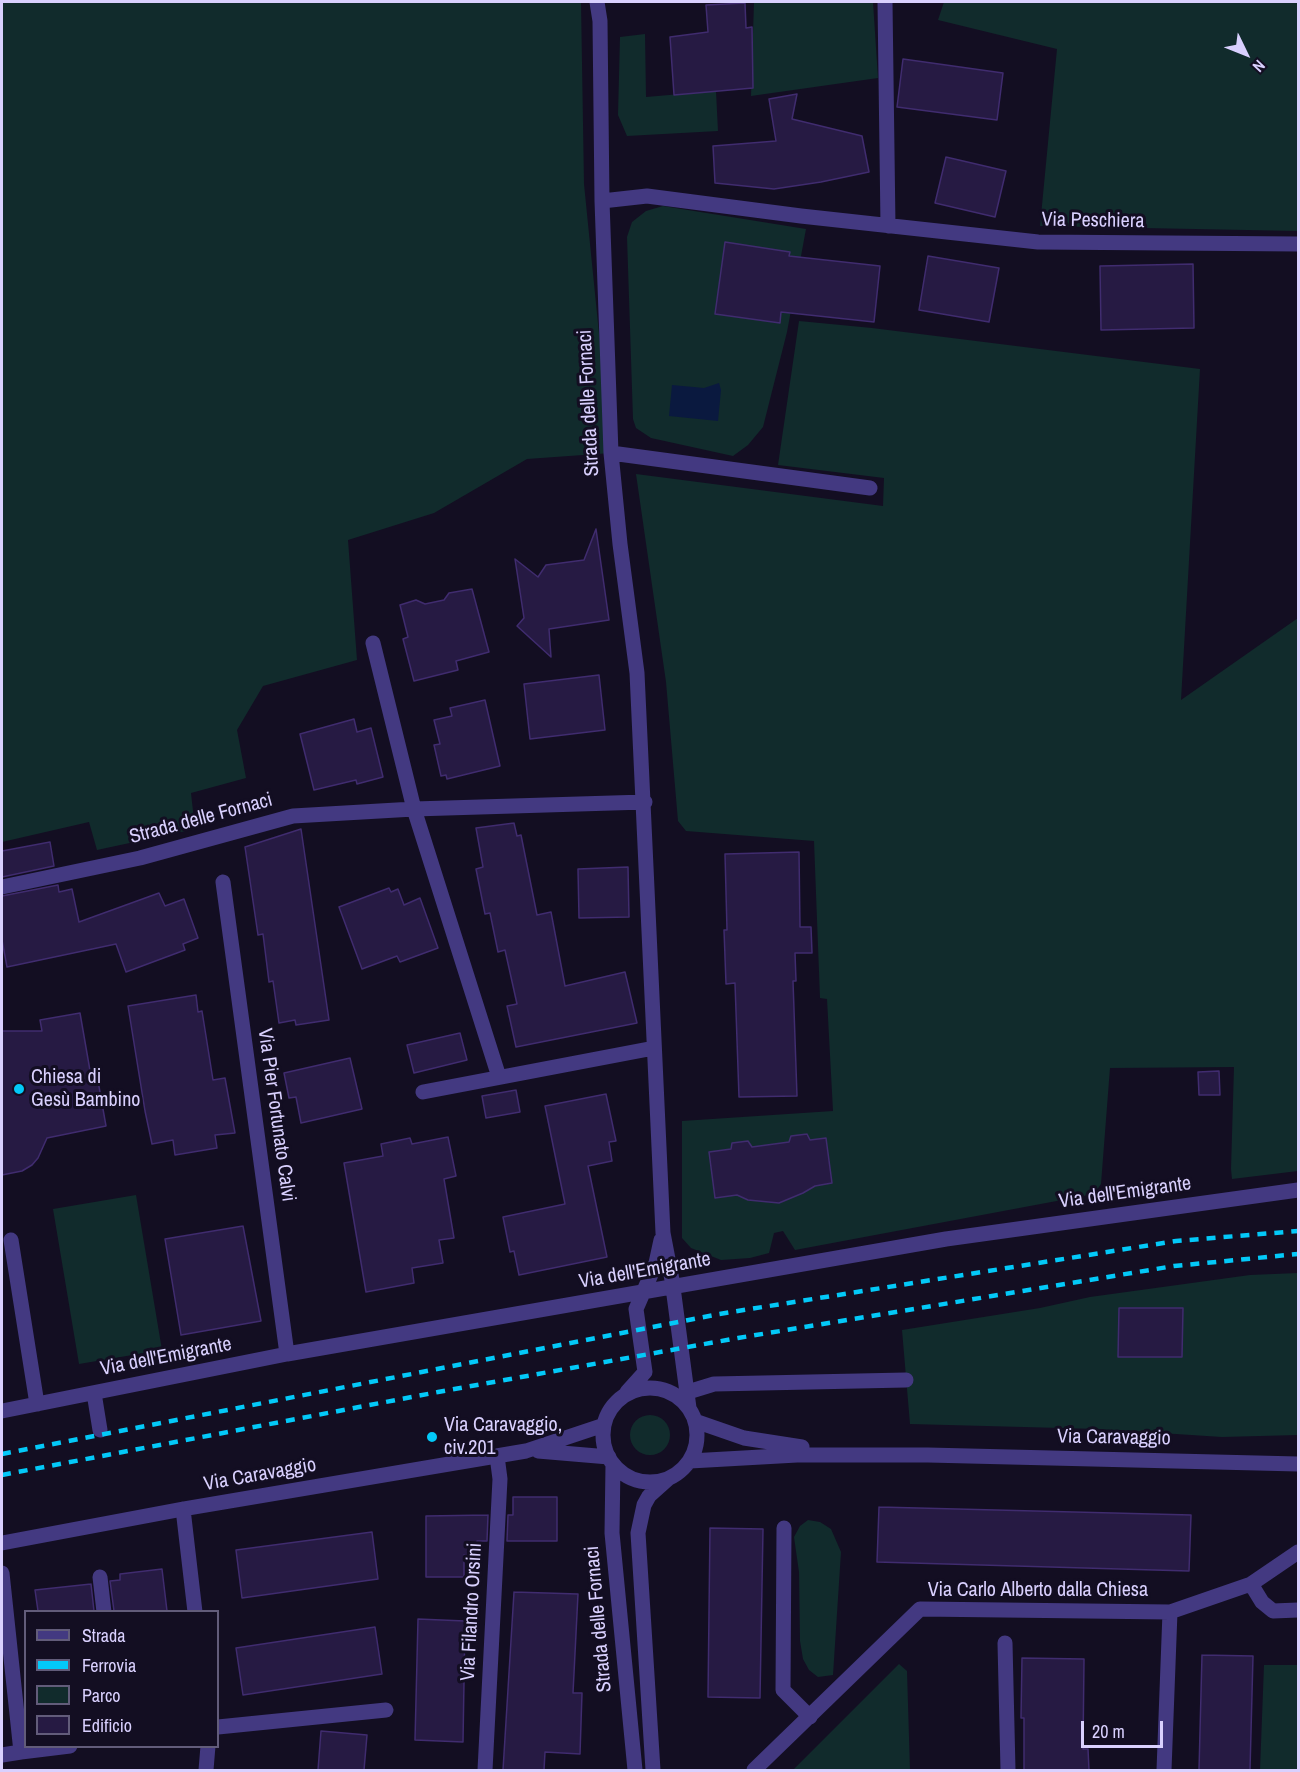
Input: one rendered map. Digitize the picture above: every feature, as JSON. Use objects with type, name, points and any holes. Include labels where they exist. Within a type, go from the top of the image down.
[{"type":"street","name":"Strada delle Fornaci","points":[[597,2],[600,21],[602,201],[611,453],[637,672],[645,802],[663,1233],[692,1415]]},
{"type":"street","points":[[885,2],[888,226]]},
{"type":"street","name":"Via Peschiera","points":[[602,201],[647,196],[1038,242],[1299,244]]},
{"type":"street","points":[[611,453],[870,488]]},
{"type":"street","points":[[373,643],[414,809],[498,1077]]},
{"type":"street","name":"Strada delle Fornaci","points":[[2,887],[141,858],[293,816],[414,809],[645,802]]},
{"type":"street","name":"Via Pier Fortunato Calvi","points":[[223,882],[287,1354]]},
{"type":"street","points":[[423,1092],[654,1048]]},
{"type":"street","name":"Via dell'Emigrante","points":[[2,1411],[287,1354],[946,1239],[1299,1190]]},
{"type":"street","name":"Strada delle Fornaci","points":[[623,1397],[645,1372],[636,1309],[656,1263],[663,1233]]},
{"type":"street","points":[[11,1240],[37,1404]]},
{"type":"street","points":[[688,1392],[714,1384],[906,1380]]},
{"type":"street","points":[[653,1770],[638,1533],[644,1505],[649,1496],[677,1474],[690,1461],[696,1448],[698,1435],[692,1415],[678,1396],[663,1390],[639,1390],[623,1397],[608,1414],[604,1425],[605,1447],[611,1461],[620,1472],[638,1481],[648,1483],[669,1479]]},
{"type":"street","points":[[94,1393],[100,1430]]},
{"type":"street","name":"Via Caravaggio","points":[[692,1415],[744,1438],[798,1447],[877,1449],[928,1455]]},
{"type":"street","name":"Via Caravaggio","points":[[2,1543],[183,1509],[526,1451],[604,1425]]},
{"type":"street","name":"Via Caravaggio","points":[[526,1451],[611,1461]]},
{"type":"street","name":"Via Caravaggio","points":[[690,1461],[797,1455],[928,1455],[1299,1464]]},
{"type":"street","name":"Via Filandro Orsini","points":[[485,1770],[500,1479],[497,1456]]},
{"type":"street","name":"Strada delle Fornaci","points":[[611,1461],[612,1533],[635,1770]]},
{"type":"street","points":[[183,1509],[195,1610]]},
{"type":"street","points":[[784,1528],[783,1690],[810,1717]]},
{"type":"street","name":"Via Carlo Alberto dalla Chiesa","points":[[754,1770],[920,1609],[1170,1612],[1251,1584],[1299,1552]]},
{"type":"street","points":[[2,1573],[6,1659],[21,1752]]},
{"type":"street","points":[[100,1577],[104,1610]]},
{"type":"street","points":[[1251,1584],[1262,1602],[1273,1611],[1299,1610]]},
{"type":"street","name":"Via Carlo Alberto dalla Chiesa","points":[[1164,1770],[1170,1612]]},
{"type":"street","points":[[1005,1643],[1008,1770]]},
{"type":"street","points":[[219,1727],[386,1710]]},
{"type":"street","points":[[2,1755],[54,1748]]},
{"type":"street","points":[[206,1770],[208,1748]]},
{"type":"green space","points":[[2,2],[581,2],[584,184],[611,453],[527,459],[434,513],[348,540],[357,660],[263,686],[237,730],[246,778],[191,793],[195,829],[97,850],[89,822],[2,842]]},
{"type":"green space","points":[[754,2],[873,2],[878,78],[751,96]]},
{"type":"green space","points":[[944,2],[1298,2],[1298,231],[1040,226],[1057,49],[938,20]]},
{"type":"green space","points":[[645,34],[646,97],[716,91],[718,131],[627,136],[618,115],[620,37]]},
{"type":"green space","points":[[663,206],[806,229],[787,332],[763,427],[748,445],[733,456],[651,438],[636,428],[633,419],[627,237],[632,222],[646,211]]},
{"type":"green space","points":[[799,321],[1200,369],[1181,700],[1298,618],[1298,1171],[1232,1179],[1234,1067],[1110,1068],[1101,1184],[1094,1194],[795,1250],[783,1231],[774,1233],[769,1253],[750,1258],[721,1260],[691,1248],[682,1238],[682,1121],[833,1111],[827,999],[820,998],[814,841],[686,831],[678,821],[666,682],[636,474],[883,506],[884,478],[778,465]]},
{"type":"green space","points":[[136,1195],[162,1350],[79,1364],[53,1209]]},
{"type":"green space","points":[[1298,1273],[1298,1435],[1222,1437],[1099,1429],[910,1424],[902,1330],[1040,1308],[1090,1297],[1250,1275]]},
{"type":"green space","points":[[650,1415],[658,1416],[664,1421],[669,1427],[669,1443],[664,1449],[658,1454],[650,1455],[642,1454],[636,1449],[631,1443],[630,1435],[631,1427],[636,1421],[642,1416]]},
{"type":"green space","points":[[808,1520],[820,1522],[831,1529],[841,1552],[833,1675],[818,1677],[809,1670],[803,1659],[800,1641],[799,1572],[794,1537],[800,1526]]},
{"type":"green space","points":[[899,1664],[907,1671],[910,1770],[793,1770]]},
{"type":"green space","points":[[1264,1665],[1298,1665],[1298,1770],[1260,1770]]},
{"type":"water","points":[[719,383],[721,390],[718,421],[669,416],[672,385],[704,388]]},
{"type":"building","points":[[745,3],[746,28],[752,27],[753,88],[674,95],[670,37],[708,32],[706,5]]},
{"type":"building","points":[[903,59],[1003,73],[997,120],[897,107]]},
{"type":"building","points":[[797,94],[792,119],[862,136],[869,172],[774,189],[715,183],[713,146],[776,141],[769,99]]},
{"type":"building","points":[[946,157],[1006,171],[995,217],[935,203]]},
{"type":"building","points":[[725,242],[790,252],[789,256],[880,266],[874,322],[781,312],[780,323],[715,314]]},
{"type":"building","points":[[928,256],[999,268],[989,322],[919,310]]},
{"type":"building","points":[[1193,264],[1194,328],[1101,330],[1100,266]]},
{"type":"building","points":[[596,529],[609,620],[549,629],[551,657],[517,626],[524,618],[515,559],[538,577],[546,565],[584,560]]},
{"type":"building","points":[[472,589],[489,652],[456,661],[458,670],[414,681],[403,639],[408,637],[400,605],[416,600],[425,604],[444,600],[449,593]]},
{"type":"building","points":[[599,675],[605,730],[530,739],[524,684]]},
{"type":"building","points":[[485,700],[500,766],[447,779],[446,775],[441,776],[434,745],[440,744],[434,720],[452,716],[450,708]]},
{"type":"building","points":[[354,719],[357,732],[371,728],[383,777],[357,784],[356,780],[314,790],[300,734]]},
{"type":"building","points":[[514,823],[517,836],[521,835],[537,915],[551,912],[565,986],[625,972],[637,1023],[516,1047],[507,1006],[517,1004],[505,950],[498,952],[490,913],[485,914],[476,869],[483,867],[476,828]]},
{"type":"building","points":[[301,829],[329,1020],[296,1025],[295,1020],[279,1023],[273,981],[269,982],[263,934],[258,935],[245,847]]},
{"type":"building","points":[[50,842],[54,866],[2,877],[2,851]]},
{"type":"building","points":[[799,852],[800,927],[811,927],[812,953],[795,953],[796,981],[793,981],[797,1096],[739,1097],[735,983],[726,984],[725,854]]},
{"type":"building","points":[[628,867],[629,917],[579,918],[578,869]]},
{"type":"building","points":[[58,885],[59,892],[72,889],[79,922],[159,893],[165,906],[184,899],[198,938],[183,944],[185,950],[126,972],[116,944],[7,967],[2,940],[2,896]]},
{"type":"building","points":[[389,888],[391,892],[398,889],[404,905],[420,898],[438,948],[400,962],[397,956],[362,969],[339,907]]},
{"type":"building","points":[[196,995],[198,1012],[202,1011],[213,1080],[225,1078],[235,1133],[215,1135],[217,1148],[175,1155],[173,1140],[152,1144],[128,1006]]},
{"type":"building","points":[[80,1013],[92,1082],[98,1081],[106,1126],[47,1138],[38,1158],[32,1165],[22,1171],[2,1175],[2,1031],[42,1031],[40,1020]]},
{"type":"building","points":[[460,1033],[467,1060],[414,1073],[407,1045]]},
{"type":"building","points":[[350,1058],[362,1109],[301,1123],[296,1097],[289,1098],[284,1073]]},
{"type":"building","points":[[1219,1071],[1220,1095],[1199,1095],[1198,1072]]},
{"type":"building","points":[[516,1090],[520,1112],[486,1118],[482,1096]]},
{"type":"building","points":[[606,1094],[616,1141],[609,1142],[612,1161],[588,1166],[607,1257],[519,1275],[514,1251],[510,1252],[503,1217],[565,1204],[545,1106]]},
{"type":"building","points":[[807,1134],[810,1140],[826,1138],[832,1183],[815,1186],[779,1203],[748,1200],[737,1195],[715,1198],[709,1152],[731,1149],[732,1143],[748,1141],[752,1147],[789,1142],[791,1136]]},
{"type":"building","points":[[448,1137],[456,1176],[444,1179],[454,1238],[439,1240],[443,1263],[412,1268],[414,1283],[366,1292],[344,1163],[383,1156],[381,1144],[410,1138],[412,1144]]},
{"type":"building","points":[[243,1226],[261,1321],[181,1335],[165,1239]]},
{"type":"building","points":[[1119,1308],[1183,1308],[1182,1357],[1118,1357]]},
{"type":"building","points":[[513,1497],[557,1497],[557,1541],[507,1541],[508,1515],[513,1515]]},
{"type":"building","points":[[879,1507],[1191,1515],[1189,1571],[877,1562]]},
{"type":"building","points":[[488,1515],[487,1541],[477,1541],[477,1555],[464,1555],[464,1577],[426,1577],[426,1516]]},
{"type":"building","points":[[710,1528],[763,1529],[760,1698],[708,1697]]},
{"type":"building","points":[[372,1532],[378,1579],[242,1598],[236,1550]]},
{"type":"building","points":[[162,1569],[167,1610],[114,1610],[110,1581],[120,1580],[120,1574]]},
{"type":"building","points":[[91,1584],[94,1610],[38,1610],[35,1590]]},
{"type":"building","points":[[514,1592],[578,1594],[573,1693],[582,1693],[580,1754],[545,1752],[544,1770],[503,1770]]},
{"type":"building","points":[[418,1619],[465,1621],[463,1742],[415,1740]]},
{"type":"building","points":[[375,1627],[382,1674],[243,1695],[236,1648]]},
{"type":"building","points":[[1202,1655],[1253,1656],[1250,1770],[1199,1770]]},
{"type":"building","points":[[1022,1658],[1084,1659],[1083,1749],[1088,1749],[1089,1770],[1024,1770],[1024,1718],[1021,1718]]},
{"type":"building","points":[[321,1731],[367,1735],[364,1770],[318,1770]]},
{"type":"railway","points":[[2,1454],[719,1314],[1176,1241],[1298,1231]]},
{"type":"railway","points":[[2,1475],[438,1392],[738,1338],[1174,1266],[1298,1254]]},
{"type":"place","name":"Chiesa di Gesù Bambino","points":[[19,1089]]},
{"type":"place","name":"Via Caravaggio, civ.201","points":[[432,1437]]}]
